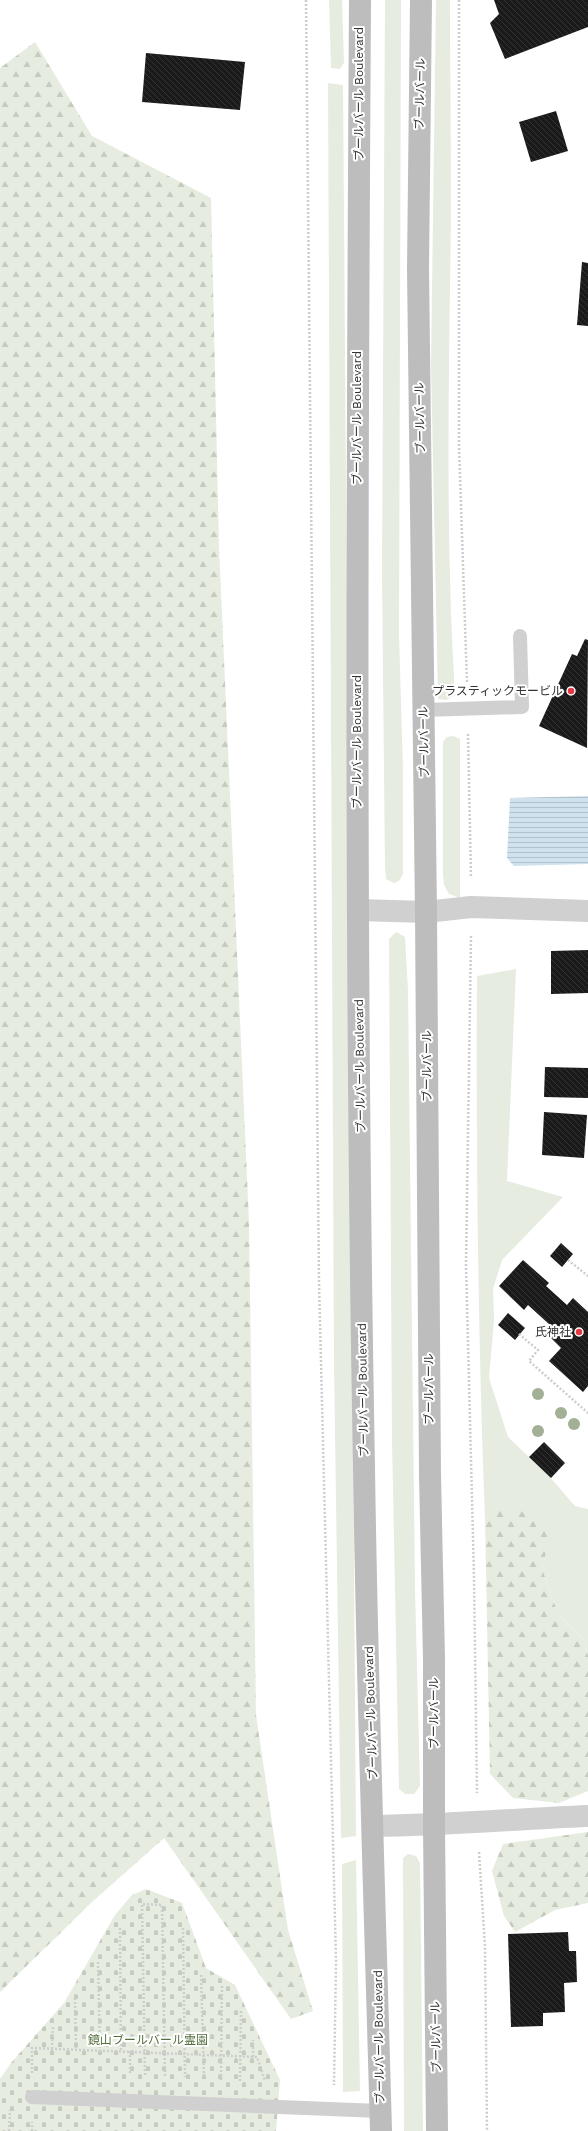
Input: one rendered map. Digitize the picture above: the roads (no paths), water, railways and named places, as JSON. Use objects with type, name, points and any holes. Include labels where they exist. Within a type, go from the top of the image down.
[{"type":"street","name":"ブールバール Boulevard","points":[[360,0],[356,526],[358,910],[364,1470],[374,1826],[380,2121]]},
{"type":"street","name":"ブールバール","points":[[421,0],[418,269],[424,710],[430,1466],[434,1659],[437,2131]]},
{"type":"street","points":[[358,910],[426,912],[471,907],[588,911]]},
{"type":"street","points":[[374,1826],[434,1826],[477,1821],[588,1816]]},
{"type":"lane","points":[[424,710],[468,710],[522,707],[520,636]]},
{"type":"lane","points":[[32,2097],[334,2109],[380,2121]]},
{"type":"water","points":[[588,796],[588,864],[514,866],[507,858],[510,798]]},
{"type":"place","name":"プラスティックモービル","points":[[571,691]]},
{"type":"place","name":"氏神社","points":[[579,1332]]},
{"type":"park label","name":"鏡山ブールバール霊園","points":[[148,2040]]}]
